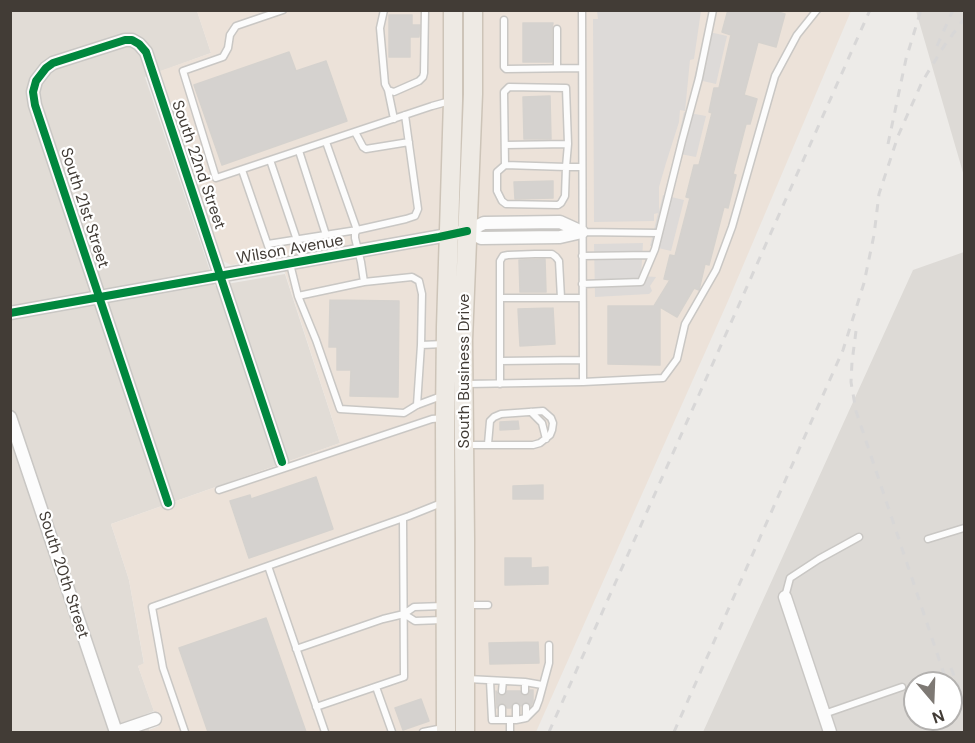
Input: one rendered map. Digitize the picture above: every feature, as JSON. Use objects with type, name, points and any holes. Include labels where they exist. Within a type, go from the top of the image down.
[{"type":"main road","name":"South Business Drive","points":[[446,730],[445,396],[453,101],[453,10]]},
{"type":"main road","name":"South Business Drive","points":[[465,732],[463,340],[473,94],[473,10]]},
{"type":"street","name":"South 21st Street","points":[[143,48],[132,40],[125,40],[53,63],[40,74],[33,92],[35,105],[168,503]]},
{"type":"street","name":"South 22nd Street","points":[[143,48],[282,462]]},
{"type":"street","name":"Wilson Avenue","points":[[10,314],[449,235],[467,231],[484,223],[560,222],[582,231]]},
{"type":"street","name":"South 20th Street","points":[[10,417],[117,732]]},
{"type":"street","points":[[785,597],[830,732]]},
{"type":"street","points":[[117,732],[156,719]]},
{"type":"lane","points":[[283,10],[236,26],[230,35],[228,48],[223,57],[183,71],[216,178],[441,103],[453,101]]},
{"type":"lane","points":[[384,10],[380,28],[381,42],[385,84],[394,119]]},
{"type":"lane","points":[[387,90],[394,92],[423,77],[424,10]]},
{"type":"lane","points":[[582,10],[583,382]]},
{"type":"lane","points":[[582,284],[641,282],[659,233],[699,78],[713,10]]},
{"type":"lane","points":[[463,383],[583,382],[663,378],[677,359],[685,324],[716,270],[732,227],[776,76],[796,35],[817,10]]},
{"type":"lane","points":[[504,20],[504,67],[510,69],[582,68]]},
{"type":"lane","points":[[557,29],[557,68]]},
{"type":"lane","points":[[505,165],[504,92],[506,89],[509,87],[582,88]]},
{"type":"lane","points":[[566,88],[567,144],[566,166],[565,196],[561,203],[558,205],[507,204],[502,201],[497,191],[497,172],[505,165],[566,166],[582,166]]},
{"type":"lane","points":[[268,244],[357,230],[415,216],[418,209],[405,115]]},
{"type":"lane","points":[[355,132],[366,149],[409,142]]},
{"type":"lane","points":[[326,142],[357,230],[355,238],[364,282]]},
{"type":"lane","points":[[505,145],[567,144]]},
{"type":"lane","points":[[299,151],[326,235]]},
{"type":"lane","points":[[270,160],[305,261]]},
{"type":"lane","points":[[242,170],[276,266]]},
{"type":"lane","points":[[582,231],[659,233]]},
{"type":"lane","points":[[500,384],[500,261],[503,256],[552,254],[559,261],[561,298]]},
{"type":"lane","points":[[582,256],[652,255]]},
{"type":"lane","points":[[290,264],[298,296],[340,409],[404,413],[417,405],[445,396]]},
{"type":"lane","points":[[298,296],[364,282],[412,277],[419,281],[422,294],[417,405]]},
{"type":"lane","points":[[500,298],[582,298]]},
{"type":"lane","points":[[421,345],[446,344]]},
{"type":"lane","points":[[500,361],[582,360]]},
{"type":"lane","points":[[464,445],[533,445],[546,439],[552,430],[553,423],[543,411],[501,414],[490,421],[488,444]]},
{"type":"lane","points":[[531,412],[542,423],[546,439]]},
{"type":"lane","points":[[219,490],[432,418],[445,418]]},
{"type":"lane","points":[[185,732],[163,668],[152,606],[403,519],[445,502],[465,497]]},
{"type":"lane","points":[[316,706],[404,677],[403,519]]},
{"type":"lane","points":[[928,539],[964,528]]},
{"type":"lane","points":[[785,597],[790,578],[859,537]]},
{"type":"lane","points":[[268,566],[325,732]]},
{"type":"lane","points":[[404,614],[417,621],[465,605],[488,605]]},
{"type":"lane","points":[[296,649],[404,614],[417,607],[445,613]]},
{"type":"lane","points":[[490,681],[492,720],[526,718],[536,708],[549,663],[549,645]]},
{"type":"lane","points":[[465,679],[542,685]]},
{"type":"lane","points":[[502,691],[503,681]]},
{"type":"lane","points":[[515,682],[515,691]]},
{"type":"lane","points":[[525,682],[525,691]]},
{"type":"lane","points":[[376,687],[392,732]]},
{"type":"lane","points":[[824,714],[902,687]]},
{"type":"lane","points":[[510,732],[516,707]]},
{"type":"lane","points":[[526,707],[526,718]]},
{"type":"lane","points":[[502,708],[502,720]]},
{"type":"lane","points":[[423,732],[446,730]]},
{"type":"shaded area","points":[[10,11],[197,11],[211,53],[145,77],[215,286],[285,274],[340,443],[111,524],[129,580],[144,664],[138,666],[154,711],[144,715],[150,732],[11,732]]},
{"type":"shaded area","points":[[197,11],[447,11],[442,732],[150,732],[149,730],[159,726],[138,666],[144,663],[129,580],[111,524],[340,443],[280,257],[231,265],[223,261],[160,71],[211,53]]},
{"type":"shaded area","points":[[477,11],[851,11],[728,301],[536,732],[471,732],[469,426]]},
{"type":"shaded area","points":[[597,11],[701,11],[694,59],[690,60],[685,111],[680,110],[679,122],[659,187],[659,211],[663,195],[684,200],[671,251],[650,246],[658,213],[654,214],[654,221],[594,222],[593,19],[598,19]]},
{"type":"shaded area","points":[[916,11],[964,11],[964,176]]},
{"type":"shaded area","points":[[705,31],[727,36],[716,84],[694,79]]},
{"type":"shaded area","points":[[684,112],[706,116],[696,157],[675,153]]},
{"type":"shaded area","points":[[643,243],[641,276],[656,277],[650,286],[652,291],[649,294],[595,297],[594,244]]},
{"type":"shaded area","points":[[964,252],[964,732],[703,732],[913,270]]},
{"type":"building","points":[[728,10],[771,10],[785,14],[776,47],[758,42],[744,95],[757,99],[750,124],[746,124],[733,174],[736,175],[728,208],[724,207],[709,265],[705,264],[699,290],[694,288],[677,317],[660,307],[660,365],[608,364],[608,306],[654,306],[670,280],[664,279],[670,255],[675,256],[690,198],[686,197],[694,165],[699,165],[712,113],[709,112],[714,88],[719,88],[731,35],[722,32]]},
{"type":"building","points":[[389,15],[412,15],[412,25],[420,25],[419,37],[410,37],[410,57],[389,57]]},
{"type":"building","points":[[523,23],[553,23],[552,62],[523,62]]},
{"type":"building","points":[[289,52],[296,71],[326,61],[347,121],[222,165],[194,85]]},
{"type":"building","points":[[550,96],[551,139],[524,139],[523,97]]},
{"type":"building","points":[[553,181],[553,198],[515,199],[514,182]]},
{"type":"building","points":[[545,259],[546,292],[520,292],[519,260]]},
{"type":"building","points":[[330,300],[399,301],[398,397],[350,396],[351,370],[337,370],[337,347],[329,347]]},
{"type":"building","points":[[553,308],[555,344],[520,346],[518,309]]},
{"type":"building","points":[[518,421],[519,429],[500,430],[500,422]]},
{"type":"building","points":[[316,477],[333,529],[249,558],[230,501],[250,495],[251,499]]},
{"type":"building","points":[[543,485],[543,499],[513,499],[513,486]]},
{"type":"building","points":[[505,558],[531,558],[531,568],[548,567],[548,584],[505,585]]},
{"type":"building","points":[[266,618],[306,732],[208,732],[179,648]]},
{"type":"building","points":[[538,642],[539,663],[490,664],[489,643]]},
{"type":"building","points":[[530,690],[533,690],[531,706],[527,702],[521,706],[515,702],[511,708],[501,703],[497,708],[496,691],[502,696],[507,691],[520,691],[526,696]]},
{"type":"building","points":[[421,699],[429,721],[403,730],[395,708]]},
{"type":"railway","points":[[549,732],[870,10]]},
{"type":"railway","points":[[888,144],[906,59],[921,10]]},
{"type":"railway","points":[[937,46],[953,10]]},
{"type":"railway","points":[[674,732],[843,350],[864,283],[874,235],[879,194],[898,136],[922,82],[964,19]]},
{"type":"railway","points":[[856,331],[851,382],[856,411],[943,671]]},
{"type":"cycle path","points":[[168,503],[35,105],[33,92],[36,81],[53,63],[125,40],[132,40],[146,52],[282,462]]},
{"type":"cycle path","points":[[10,313],[467,231]]}]
